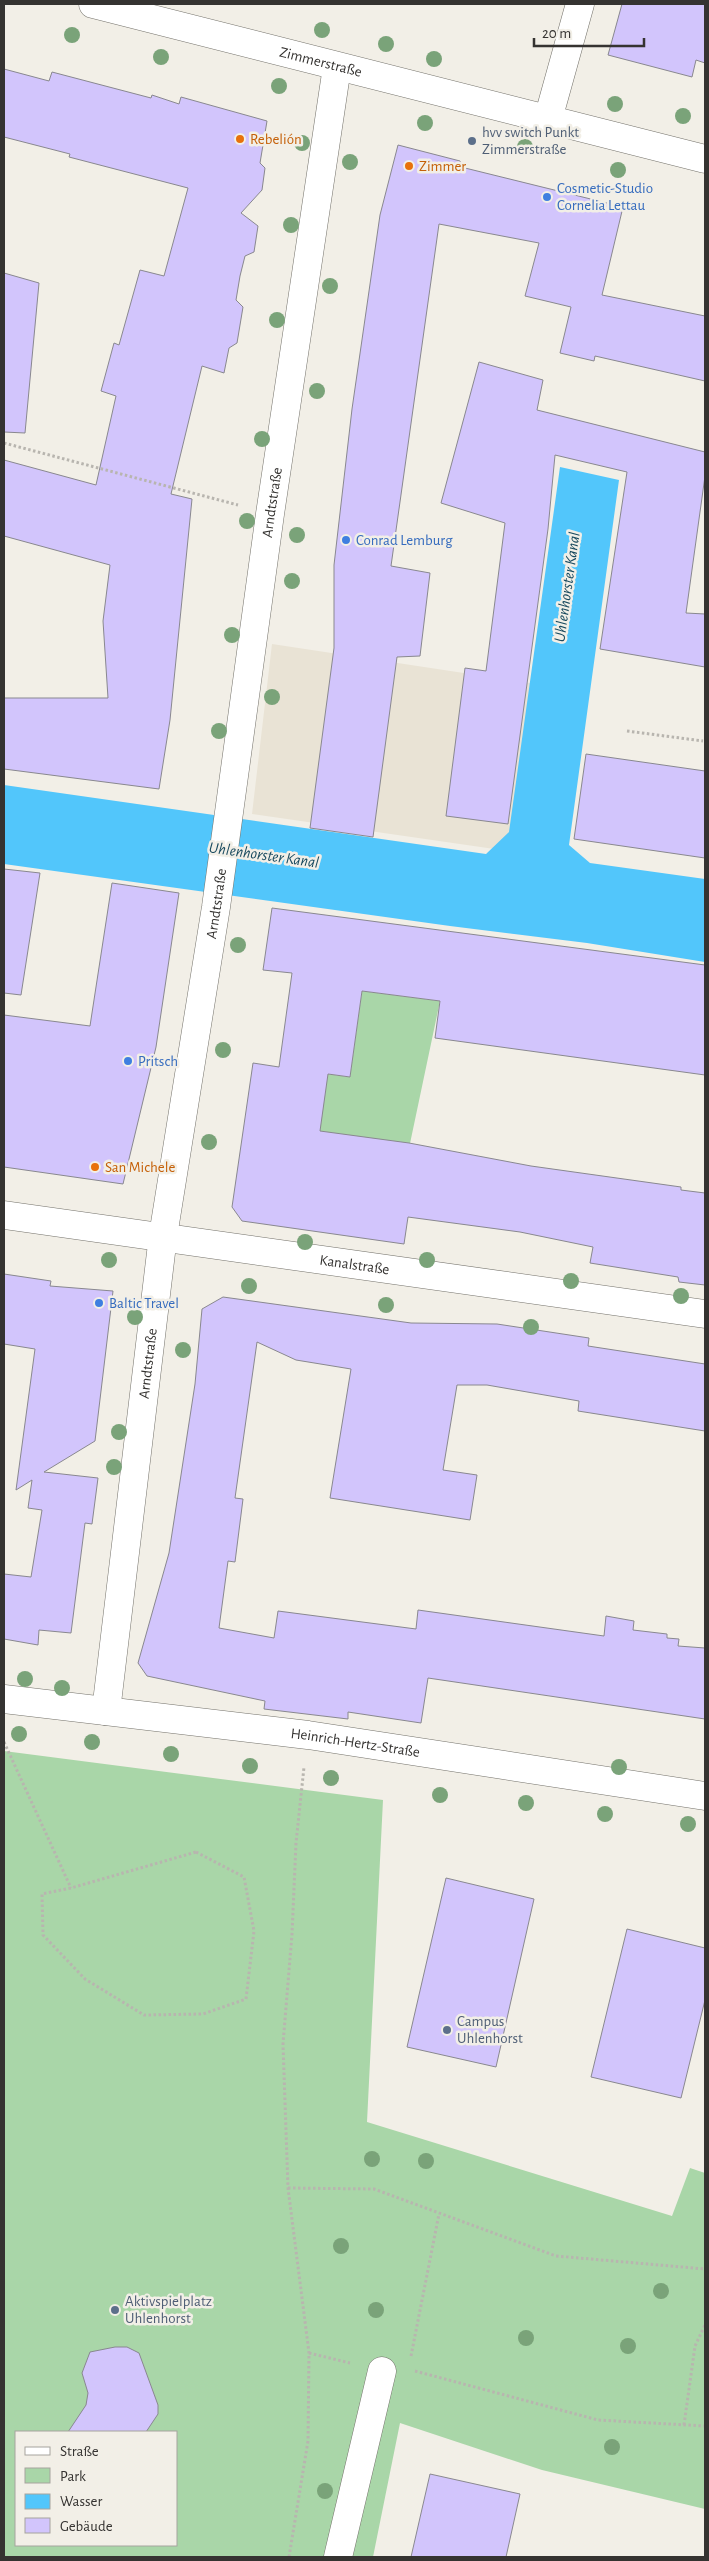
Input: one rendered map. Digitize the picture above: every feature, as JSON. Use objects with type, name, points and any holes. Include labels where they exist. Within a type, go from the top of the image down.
[{"type":"street","name":"Zimmerstraße","points":[[93,4],[705,159]]},
{"type":"street","points":[[548,119],[580,4]]},
{"type":"street","name":"Arndtstraße","points":[[106,1711],[163,1236],[216,907],[270,514],[338,67]]},
{"type":"street","name":"Kanalstraße","points":[[4,1215],[705,1314]]},
{"type":"street","name":"Heinrich-Hertz-Straße","points":[[4,1699],[308,1735],[705,1796]]},
{"type":"street","points":[[338,2557],[395,2370]]},
{"type":"path","points":[[4,443],[270,514]]},
{"type":"path","points":[[627,731],[703,742]]},
{"type":"path","points":[[289,2557],[308,2441],[309,2353],[288,2188],[283,2044],[292,1934],[296,1843],[308,1735]]},
{"type":"path","points":[[4,1742],[71,1888]]},
{"type":"path","points":[[196,1852],[244,1877],[254,1931],[246,1999],[203,2014],[144,2015],[85,1980],[42,1935],[42,1894],[71,1888],[196,1852]]},
{"type":"path","points":[[288,2188],[374,2189],[556,2256],[705,2269]]},
{"type":"path","points":[[395,2370],[439,2214]]},
{"type":"path","points":[[684,2425],[696,2346],[705,2325]]},
{"type":"path","points":[[309,2353],[395,2370],[598,2420],[705,2426]]},
{"type":"shaded area","points":[[272,644],[543,685],[515,852],[252,814]]},
{"type":"green space","points":[[362,991],[440,1001],[408,1153],[318,1143],[311,1072],[350,1077]]},
{"type":"green space","points":[[4,1751],[383,1800],[367,2122],[672,2216],[690,2168],[705,2173],[705,2509],[542,2470],[400,2423],[373,2557],[4,2557]]},
{"type":"water","name":"Uhlenhorster Kanal","points":[[560,467],[619,480],[569,845],[590,863],[705,879],[705,962],[587,943],[450,926],[4,864],[4,785],[486,854],[509,832]]},
{"type":"building","points":[[622,4],[705,4],[705,63],[696,60],[692,77],[608,55]]},
{"type":"building","points":[[4,69],[49,81],[52,72],[151,98],[152,95],[179,104],[181,97],[267,121],[260,163],[265,168],[262,190],[241,213],[258,226],[254,252],[245,256],[240,276],[236,300],[243,307],[237,343],[229,348],[224,373],[202,366],[171,494],[192,499],[170,720],[159,789],[4,769],[4,698],[108,698],[103,621],[110,565],[4,536],[4,460],[96,485],[116,396],[101,391],[114,343],[119,345],[140,270],[164,276],[188,188],[69,157],[70,154],[4,137]]},
{"type":"building","points":[[398,145],[460,161],[461,167],[623,207],[602,295],[705,316],[705,381],[595,356],[594,361],[560,353],[571,307],[525,296],[539,243],[439,224],[391,566],[430,573],[420,656],[397,657],[373,837],[310,828],[334,648],[334,565],[352,409],[380,215]]},
{"type":"building","points":[[4,273],[39,283],[25,433],[4,432]]},
{"type":"building","points":[[479,362],[543,380],[537,410],[705,452],[705,476],[686,613],[705,614],[705,667],[600,649],[627,472],[555,455],[548,529],[508,824],[446,816],[465,668],[486,671],[505,523],[441,503]]},
{"type":"building","points":[[586,754],[705,771],[705,858],[574,839]]},
{"type":"building","points":[[4,869],[40,873],[21,995],[4,993]]},
{"type":"building","points":[[112,883],[179,893],[156,1047],[123,1184],[4,1167],[4,1015],[90,1026]]},
{"type":"building","points":[[272,908],[705,965],[705,1075],[435,1038],[440,1001],[362,991],[350,1077],[328,1074],[320,1131],[409,1143],[531,1166],[681,1187],[681,1190],[705,1193],[705,1285],[679,1282],[678,1277],[590,1263],[593,1247],[520,1232],[408,1217],[404,1244],[242,1221],[232,1207],[253,1063],[279,1067],[292,973],[263,970]]},
{"type":"building","points":[[4,1274],[51,1281],[50,1286],[113,1291],[95,1441],[44,1472],[98,1478],[92,1524],[85,1523],[71,1633],[39,1630],[38,1645],[4,1639],[4,1574],[31,1577],[42,1510],[28,1508],[32,1480],[16,1490],[35,1349],[4,1344]]},
{"type":"building","points":[[223,1297],[411,1323],[497,1324],[589,1338],[588,1346],[705,1364],[705,1431],[578,1411],[579,1401],[487,1385],[457,1385],[443,1470],[477,1475],[470,1520],[330,1498],[351,1369],[296,1360],[257,1342],[235,1498],[243,1499],[235,1562],[228,1561],[219,1628],[274,1638],[278,1611],[416,1629],[418,1610],[604,1636],[606,1616],[634,1621],[633,1630],[667,1634],[667,1638],[679,1639],[678,1646],[705,1648],[705,1719],[428,1678],[421,1723],[348,1712],[348,1719],[264,1709],[265,1701],[147,1676],[138,1663],[169,1553],[195,1384],[202,1309]]},
{"type":"building","points":[[446,1878],[534,1899],[496,2067],[407,2047]]},
{"type":"building","points":[[627,1929],[705,1948],[705,2000],[681,2098],[591,2077]]},
{"type":"building","points":[[115,2347],[127,2347],[139,2353],[158,2405],[158,2414],[147,2431],[69,2431],[86,2405],[88,2393],[82,2373],[90,2352]]},
{"type":"building","points":[[430,2474],[520,2494],[506,2557],[411,2557]]},
{"type":"place","name":"Rebelión","points":[[240,139]]},
{"type":"place","name":"hvv switch Punkt Zimmerstraße","points":[[472,141]]},
{"type":"place","name":"Zimmer","points":[[409,166]]},
{"type":"place","name":"Cosmetic-Studio Cornelia Lettau","points":[[547,197]]},
{"type":"place","name":"Conrad Lemburg","points":[[346,540]]},
{"type":"place","name":"Pritsch","points":[[128,1061]]},
{"type":"place","name":"San Michele","points":[[95,1167]]},
{"type":"place","name":"Baltic Travel","points":[[99,1303]]},
{"type":"place","name":"Campus Uhlenhorst","points":[[447,2030]]},
{"type":"place","name":"Aktivspielplatz Uhlenhorst","points":[[115,2310]]}]
